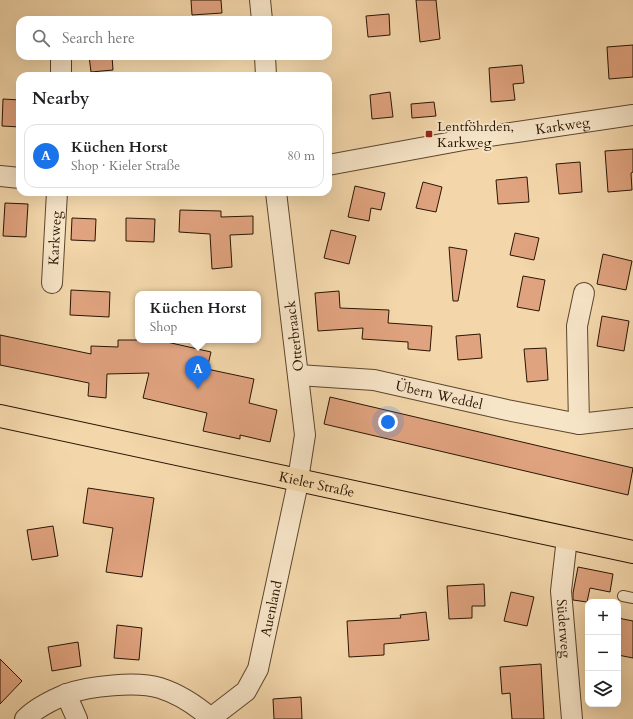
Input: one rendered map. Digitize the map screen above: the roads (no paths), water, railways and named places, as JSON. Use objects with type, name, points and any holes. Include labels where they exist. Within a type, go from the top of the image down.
[{"type":"main road","name":"Kieler Straße","points":[[0,416],[633,552]]},
{"type":"street","points":[[260,0],[262,16]]},
{"type":"street","points":[[61,60],[61,72]]},
{"type":"street","points":[[265,60],[266,72]]},
{"type":"street","name":"Karkweg","points":[[332,164],[469,138],[633,115]]},
{"type":"street","points":[[0,176],[16,178]]},
{"type":"street","name":"Karkweg","points":[[52,283],[57,196]]},
{"type":"street","name":"Otterbraack","points":[[276,196],[305,435],[298,481]]},
{"type":"street","points":[[579,424],[576,326],[584,293]]},
{"type":"street","name":"Übern Weddel","points":[[298,375],[374,380],[507,410],[579,424],[633,418]]},
{"type":"street","name":"Auenland","points":[[25,719],[33,712],[66,694],[82,690],[129,684],[159,688],[187,701],[212,719],[246,691],[258,669],[298,481]]},
{"type":"street","name":"Süderweg","points":[[567,538],[561,591],[572,719]]},
{"type":"street","points":[[66,694],[76,719]]},
{"type":"place","name":"Lentföhrden, Karkweg","points":[[429,134]]},
{"type":"place","name":"Küchen Horst","points":[[198,389]]}]
